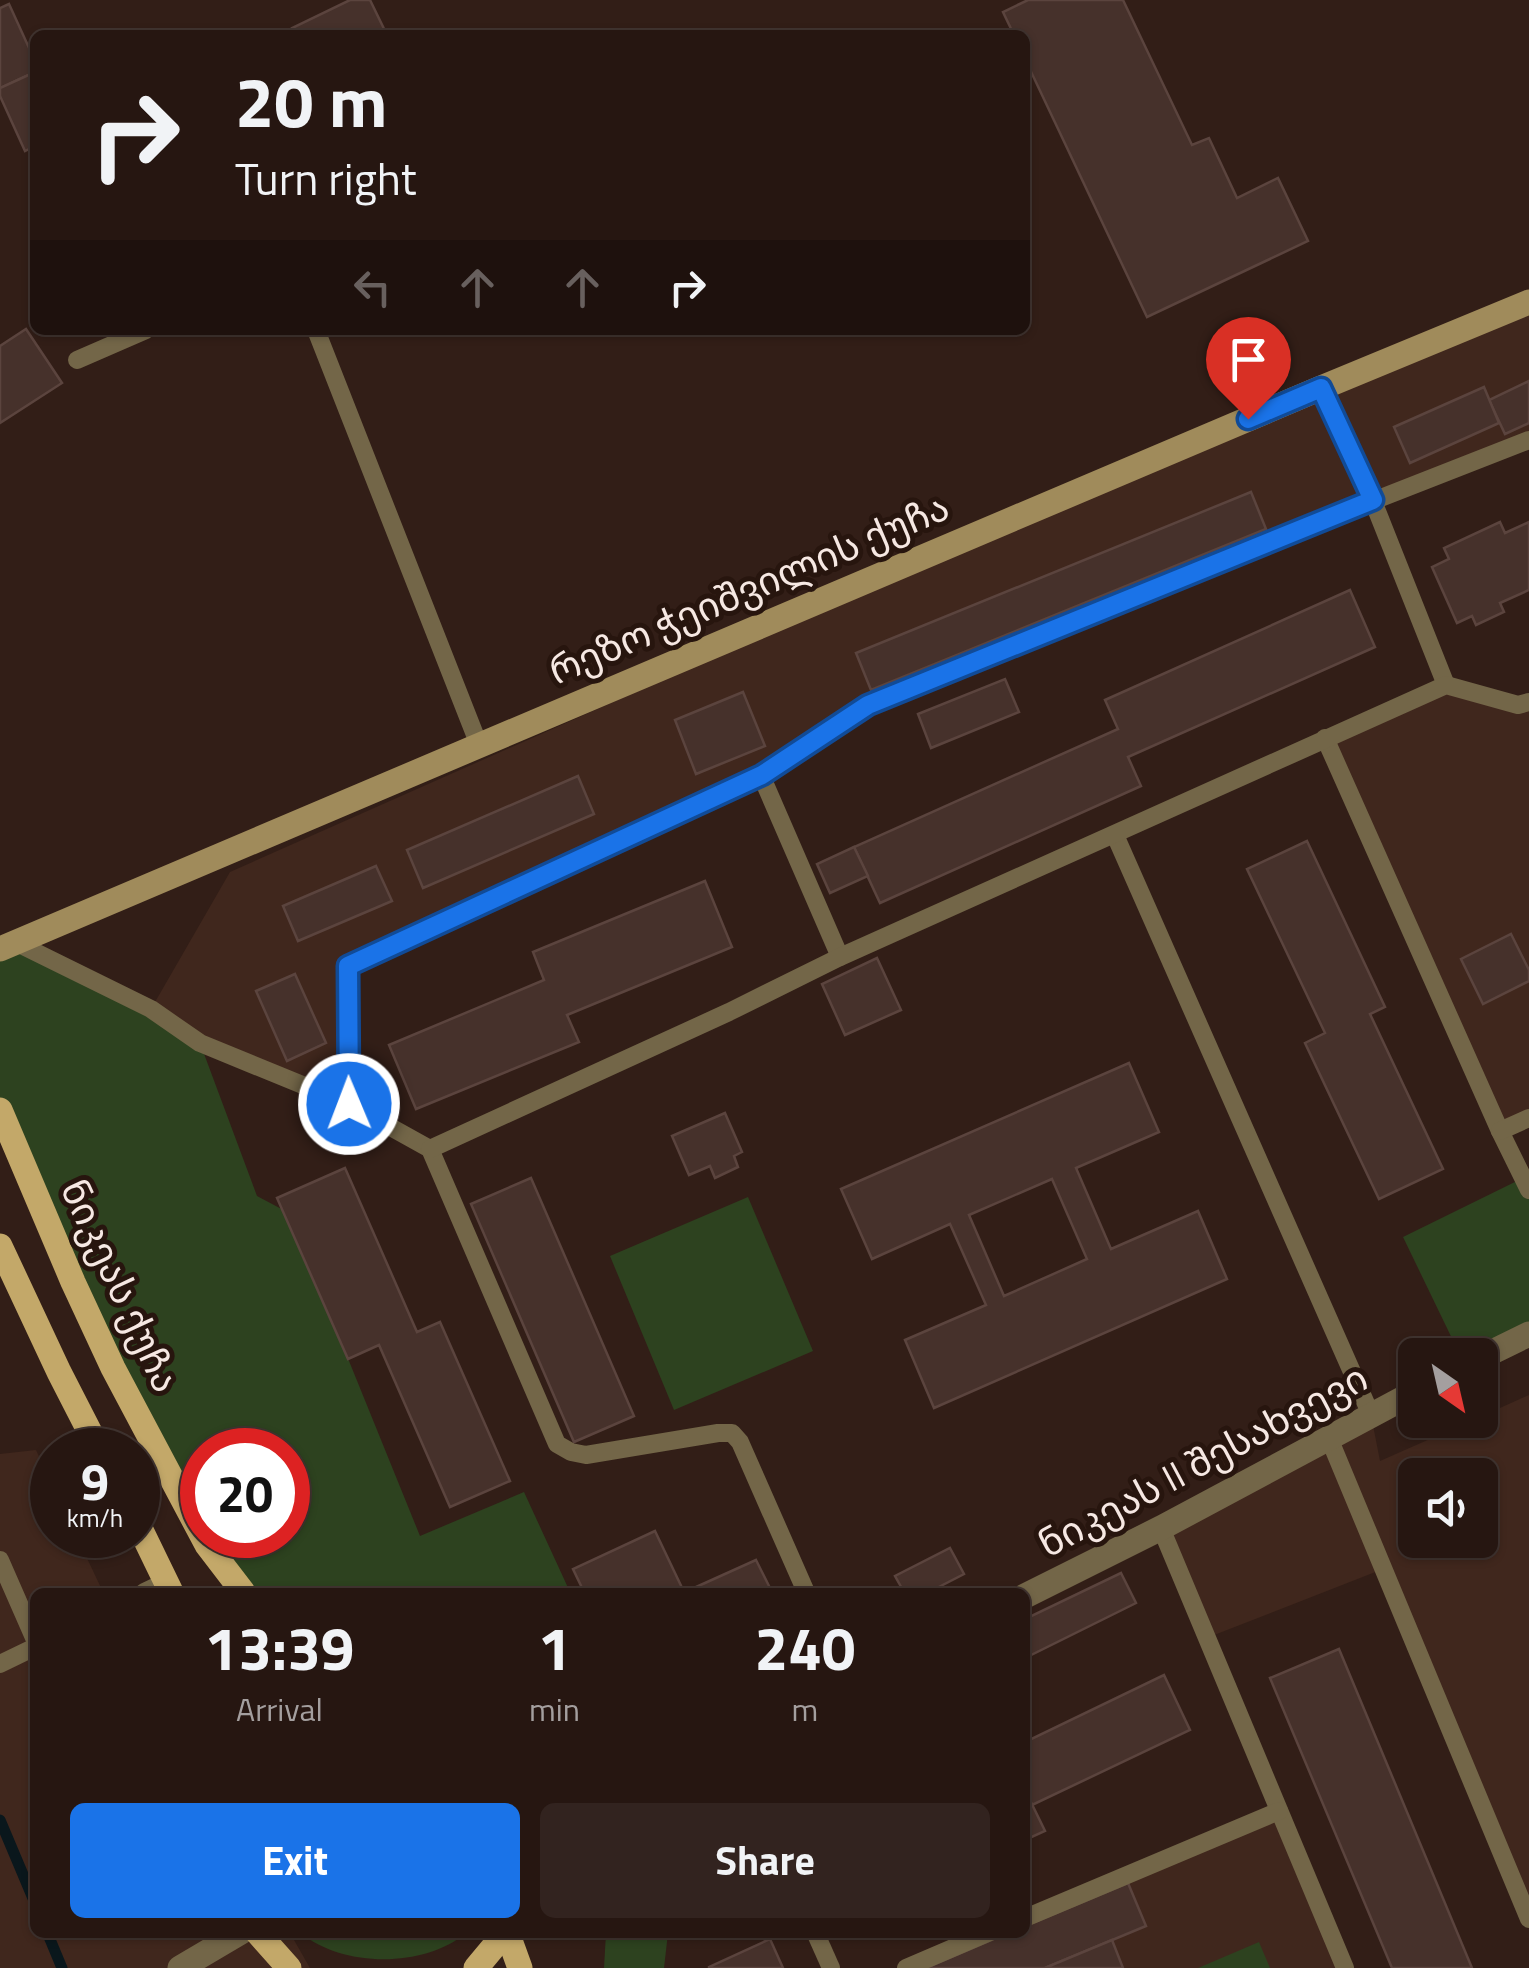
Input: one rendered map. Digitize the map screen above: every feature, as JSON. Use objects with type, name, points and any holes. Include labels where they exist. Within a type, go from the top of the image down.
[{"type":"main road","name":"რეზო ჭეიშვილის ქუჩა","points":[[8,946],[1529,302]]},
{"type":"main road","name":"ნიკეას ქუჩა","points":[[0,1110],[113,1368],[207,1545],[240,1588]]},
{"type":"main road","points":[[0,1246],[88,1428]]},
{"type":"main road","points":[[150,1558],[161,1588]]},
{"type":"main road","points":[[262,1938],[289,1968]]},
{"type":"main road","points":[[476,1968],[501,1938]]},
{"type":"main road","points":[[508,1938],[520,1968]]},
{"type":"street","points":[[1498,1349],[1529,1334]]},
{"type":"street","name":"ნიკეას II შესახვევი","points":[[1030,1594],[1398,1401]]},
{"type":"street","points":[[180,1968],[231,1938]]},
{"type":"lane","points":[[77,360],[134,335]]},
{"type":"lane","points":[[318,335],[479,744]]},
{"type":"lane","points":[[1321,388],[1373,500],[1446,684]]},
{"type":"lane","points":[[349,1104],[348,966],[762,775],[868,705],[1529,440]]},
{"type":"lane","points":[[430,1149],[840,957],[1446,684],[1518,704],[1529,702]]},
{"type":"lane","points":[[1325,738],[1529,1190]]},
{"type":"lane","points":[[762,775],[840,957]]},
{"type":"lane","points":[[1115,835],[1371,1416]]},
{"type":"lane","points":[[8,946],[151,1009],[200,1043],[349,1104],[430,1149],[558,1444],[586,1455],[732,1433],[740,1442],[804,1588]]},
{"type":"lane","points":[[1500,1132],[1529,1118]]},
{"type":"lane","points":[[1329,1438],[1529,1919]]},
{"type":"lane","points":[[1161,1528],[1345,1968]]},
{"type":"lane","points":[[0,1560],[30,1631]]},
{"type":"lane","points":[[0,1664],[30,1646]]},
{"type":"lane","points":[[1030,1916],[1279,1811]]},
{"type":"lane","points":[[818,1938],[831,1968]]},
{"type":"lane","points":[[906,1968],[976,1938]]},
{"type":"shaded area","points":[[1529,302],[1529,440],[868,705],[761,775],[348,966],[349,1104],[200,1043],[151,1009],[230,872],[1321,388]]},
{"type":"shaded area","points":[[1446,685],[1529,702],[1529,1118],[1500,1131],[1325,738]]},
{"type":"shaded area","points":[[1529,1395],[1529,1919],[1383,1569],[1209,1637],[1161,1528],[1371,1415],[1380,1461],[1432,1438],[1498,1438],[1498,1409]]},
{"type":"shaded area","points":[[30,1451],[30,1558],[87,1558],[101,1588],[30,1588],[30,1938],[293,1938],[310,1968],[0,1968],[0,1454]]},
{"type":"shaded area","points":[[1279,1811],[1345,1968],[906,1968],[978,1938],[1030,1938],[1030,1930]]},
{"type":"green space","points":[[17,943],[151,1009],[200,1043],[257,1196],[289,1213],[420,1536],[524,1492],[568,1588],[240,1588],[217,1558],[310,1558],[310,1428],[180,1428],[180,1494],[160,1456],[160,1428],[145,1428],[73,1282],[0,1110],[0,949]]},
{"type":"green space","points":[[1523,1178],[1529,1190],[1529,1334],[1498,1347],[1498,1338],[1452,1338],[1403,1237]]},
{"type":"green space","points":[[748,1197],[813,1351],[674,1410],[610,1256]]},
{"type":"green space","points":[[309,1938],[458,1938],[428,1953],[384,1959],[339,1953]]},
{"type":"green space","points":[[606,1938],[667,1938],[664,1968],[604,1968]]},
{"type":"green space","points":[[1259,1942],[1270,1968],[1198,1968]]},
{"type":"building","points":[[350,0],[370,0],[385,30],[293,30]]},
{"type":"building","points":[[1028,0],[1123,0],[1192,145],[1209,138],[1237,198],[1278,178],[1308,241],[1147,317],[1030,70],[1030,30],[1012,30],[1003,12]]},
{"type":"building","points":[[9,4],[30,50],[30,74],[0,88],[0,8]]},
{"type":"building","points":[[30,74],[30,148],[25,151],[0,96],[0,88]]},
{"type":"building","points":[[26,329],[62,383],[0,423],[0,346]]},
{"type":"building","points":[[1529,381],[1529,423],[1505,434],[1489,400]]},
{"type":"building","points":[[1484,387],[1499,423],[1410,463],[1394,427]]},
{"type":"building","points":[[1251,492],[1266,529],[871,690],[856,653]]},
{"type":"building","points":[[1500,522],[1505,533],[1529,522],[1529,590],[1500,603],[1504,612],[1476,625],[1472,616],[1457,623],[1432,567],[1449,559],[1444,548]]},
{"type":"building","points":[[1350,590],[1375,647],[1128,757],[1141,786],[880,903],[854,847],[1118,729],[1105,700]]},
{"type":"building","points":[[1005,679],[1019,712],[931,748],[918,714]]},
{"type":"building","points":[[743,692],[765,746],[696,774],[675,720]]},
{"type":"building","points":[[578,776],[594,814],[423,888],[407,850]]},
{"type":"building","points":[[1307,841],[1385,1007],[1370,1014],[1443,1169],[1379,1199],[1305,1043],[1325,1033],[1247,869]]},
{"type":"building","points":[[854,847],[868,876],[830,893],[817,864]]},
{"type":"building","points":[[376,866],[392,901],[298,941],[283,906]]},
{"type":"building","points":[[705,881],[732,947],[567,1015],[579,1042],[416,1109],[389,1045],[544,980],[533,952]]},
{"type":"building","points":[[1511,934],[1529,970],[1529,981],[1483,1004],[1461,959]]},
{"type":"building","points":[[877,958],[901,1010],[845,1035],[822,984]]},
{"type":"building","points":[[295,974],[326,1043],[287,1061],[256,991]]},
{"type":"building","points":[[1129,1063],[1159,1132],[1076,1168],[1111,1249],[1198,1211],[1227,1279],[934,1408],[905,1340],[986,1305],[950,1224],[872,1259],[841,1189]],"holes":[[[1052,1179],[1087,1259],[1004,1296],[969,1215]]]},
{"type":"building","points":[[725,1113],[742,1152],[734,1156],[738,1167],[715,1178],[710,1166],[689,1175],[672,1136]]},
{"type":"building","points":[[345,1168],[417,1332],[440,1322],[510,1481],[450,1507],[379,1345],[348,1359],[277,1198]]},
{"type":"building","points":[[531,1178],[634,1416],[574,1442],[471,1204]]},
{"type":"building","points":[[655,1531],[682,1588],[582,1588],[573,1569]]},
{"type":"building","points":[[950,1548],[964,1574],[937,1588],[902,1588],[895,1576]]},
{"type":"building","points":[[756,1560],[770,1588],[694,1588]]},
{"type":"building","points":[[1121,1573],[1136,1603],[1030,1656],[1030,1617]]},
{"type":"building","points":[[1339,1649],[1472,1968],[1392,1968],[1270,1678]]},
{"type":"building","points":[[1164,1675],[1190,1730],[1032,1805],[1030,1740]]},
{"type":"building","points":[[1030,1800],[1045,1831],[1030,1838]]},
{"type":"building","points":[[1128,1883],[1146,1926],[1045,1968],[926,1968],[996,1938],[1030,1938],[1030,1924]]},
{"type":"building","points":[[770,1939],[783,1968],[709,1968],[709,1967]]},
{"type":"building","points":[[1112,1940],[1123,1968],[1045,1968]]},
{"type":"waterway","points":[[0,1820],[30,1891]]},
{"type":"waterway","points":[[50,1938],[62,1968]]},
{"type":"route","points":[[349,1104],[348,966],[762,775],[868,705],[1373,500],[1321,388],[1248,419]]}]
